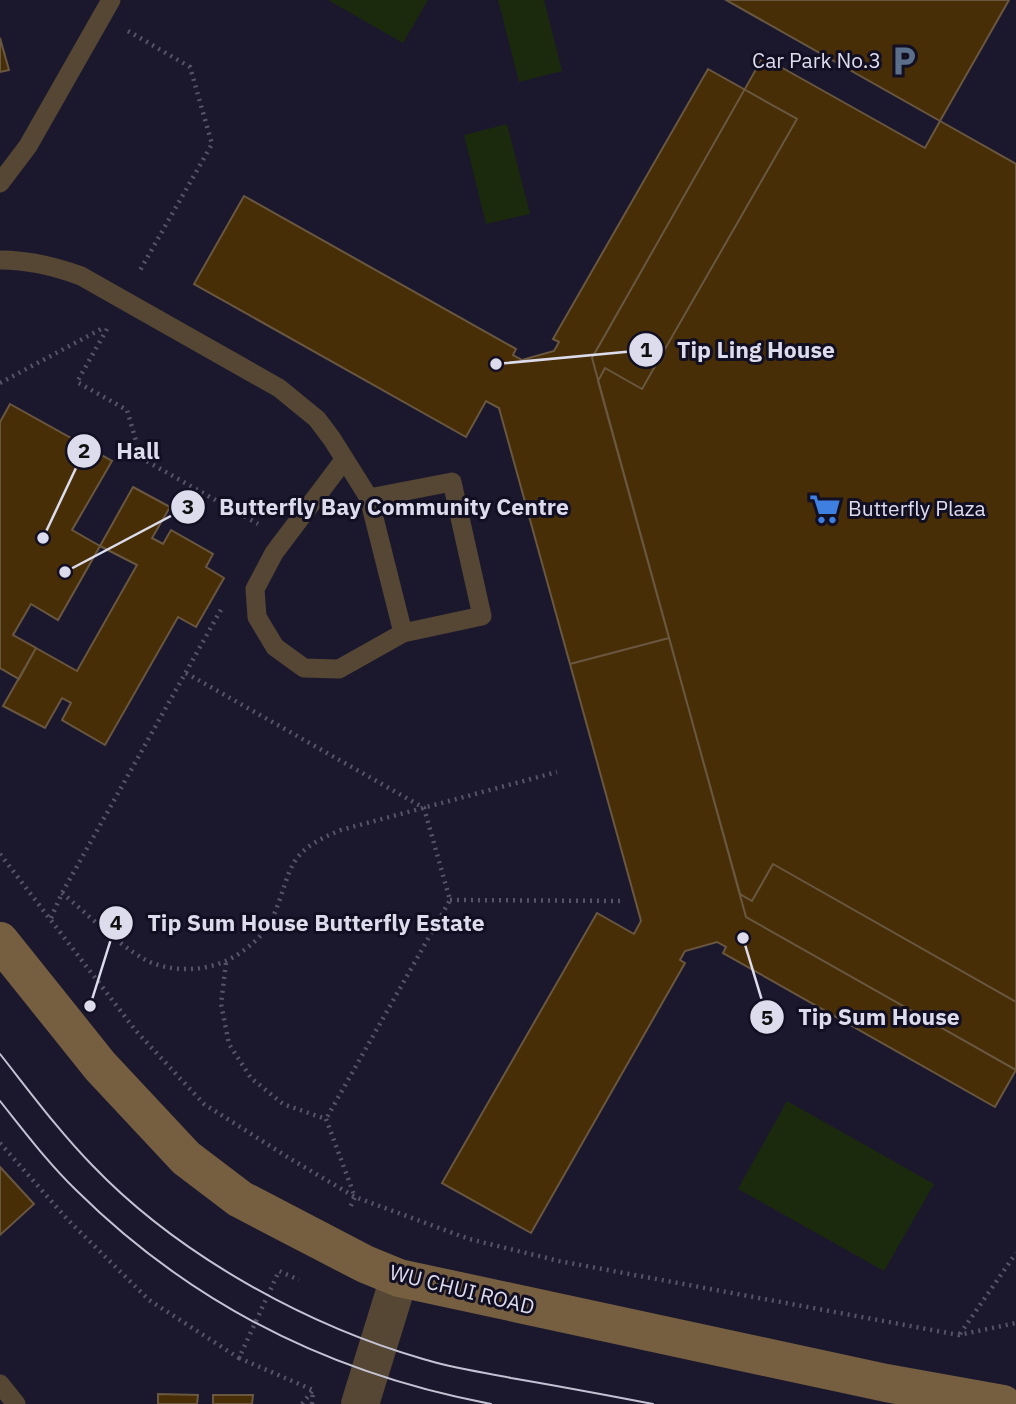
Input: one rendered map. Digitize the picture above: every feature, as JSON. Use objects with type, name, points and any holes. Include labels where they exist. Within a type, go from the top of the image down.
[{"type":"street","name":"WU CHUI ROAD","points":[[0,941],[100,1066],[186,1158],[240,1199],[365,1264],[399,1278],[886,1383],[990,1401]]},
{"type":"street","points":[[360,1404],[399,1278]]},
{"type":"lane","points":[[0,183],[28,145],[107,8]]},
{"type":"lane","points":[[0,260],[23,260],[53,266],[81,276],[279,388],[299,402],[317,419],[332,439],[369,498],[403,633]]},
{"type":"lane","points":[[344,460],[274,553],[255,589],[257,617],[275,647],[304,668],[339,668],[403,633],[482,616],[452,482],[369,498]]},
{"type":"lane","points":[[0,1384],[16,1404]]},
{"type":"lane","points":[[990,1401],[1016,1390]]},
{"type":"path","points":[[107,8],[190,67],[212,144],[77,382],[127,410],[141,458],[267,529]]},
{"type":"path","points":[[0,383],[115,321]]},
{"type":"path","points":[[51,918],[62,892],[226,601]]},
{"type":"path","points":[[186,673],[424,808],[450,901],[326,1119],[283,1104],[251,1078],[229,1044],[221,1003],[226,962]]},
{"type":"path","points":[[62,892],[122,943],[153,964],[190,970],[226,962],[253,945],[272,919],[293,862],[314,841],[341,830],[557,772]]},
{"type":"path","points":[[0,854],[136,1031],[204,1104],[355,1197],[469,1239],[559,1261],[960,1335],[1016,1323]]},
{"type":"path","points":[[450,901],[624,901]]},
{"type":"path","points":[[0,1143],[68,1220],[149,1300],[239,1358],[313,1390]]},
{"type":"path","points":[[960,1335],[1016,1253]]},
{"type":"path","points":[[239,1358],[255,1322]]},
{"type":"path","points":[[302,1404],[313,1390]]},
{"type":"path","points":[[313,1390],[313,1404]]},
{"type":"green space","points":[[328,0],[428,0],[403,43]]},
{"type":"green space","points":[[498,0],[544,0],[562,71],[519,82]]},
{"type":"green space","points":[[507,124],[530,214],[486,224],[464,135]]},
{"type":"green space","points":[[787,1101],[934,1184],[884,1271],[738,1189]]},
{"type":"building","name":"Car Park No.3","points":[[726,0],[1009,0],[940,121]]},
{"type":"building","points":[[0,38],[9,70],[0,72]]},
{"type":"building","name":"Butterfly Plaza","points":[[763,57],[925,148],[940,121],[1016,164],[1016,1070],[746,917],[592,358]]},
{"type":"building","points":[[708,69],[797,119],[642,389],[605,368],[598,381],[669,638],[570,664],[499,408],[486,401],[466,437],[194,284],[244,196],[516,349],[513,355],[522,360],[554,351],[559,342],[553,339]]},
{"type":"building","points":[[10,404],[112,461],[72,530],[100,546],[58,620],[31,604],[13,635],[36,648],[19,679],[0,668],[0,422]]},
{"type":"building","points":[[133,487],[170,507],[152,538],[163,544],[171,530],[213,554],[206,567],[224,578],[196,627],[178,617],[105,745],[62,720],[71,703],[62,698],[45,728],[3,706],[36,648],[77,671],[137,565],[100,546]]},
{"type":"building","points":[[669,638],[740,894],[752,901],[773,864],[1016,1002],[1016,1070],[995,1107],[723,953],[726,947],[717,942],[685,951],[680,960],[685,963],[531,1233],[442,1183],[597,913],[634,934],[641,921],[570,664]]},
{"type":"building","points":[[0,1167],[34,1204],[0,1235]]},
{"type":"building","points":[[158,1394],[198,1395],[197,1404],[158,1404]]},
{"type":"building","points":[[213,1395],[253,1395],[252,1404],[213,1404]]},
{"type":"tram line","points":[[0,1054],[44,1111],[92,1165],[126,1197],[203,1257],[245,1283],[333,1327],[378,1345],[434,1362],[653,1404]]},
{"type":"tram line","points":[[0,1101],[76,1190],[167,1268],[216,1300],[267,1329],[375,1374],[432,1391],[491,1404]]},
{"type":"place","name":"Car Park No.3","points":[[904,61]]},
{"type":"place","name":"Tip Ling House","points":[[496,364]]},
{"type":"place","name":"Butterfly Plaza","points":[[825,509]]},
{"type":"place","name":"Hall","points":[[43,538]]},
{"type":"place","name":"Butterfly Bay Community Centre","points":[[65,572]]},
{"type":"place","name":"Tip Sum House","points":[[743,938]]},
{"type":"place","name":"Tip Sum House Butterfly Estate","points":[[90,1006]]}]
